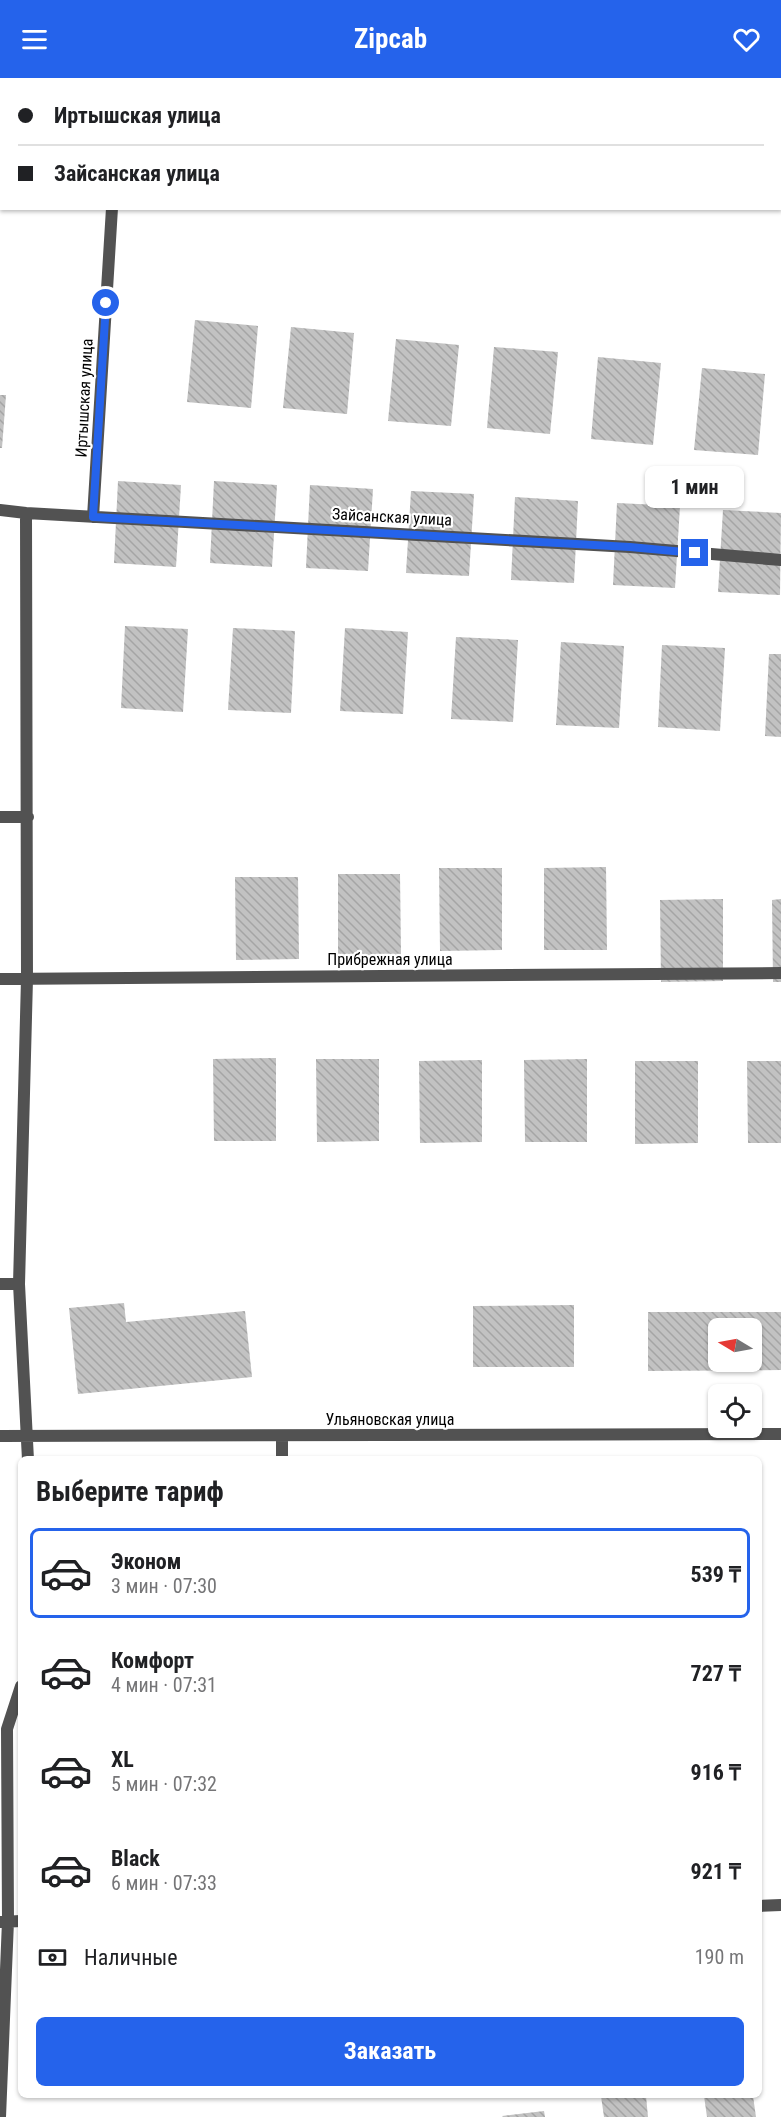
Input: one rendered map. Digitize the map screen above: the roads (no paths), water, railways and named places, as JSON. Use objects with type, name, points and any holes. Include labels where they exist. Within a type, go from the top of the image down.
[{"type":"street","name":"Иртышская улица","points":[[93,517],[112,210]]},
{"type":"street","name":"Зайсанская улица","points":[[0,510],[630,547],[781,560]]},
{"type":"street","points":[[26,513],[27,979],[19,1284],[28,1456]]},
{"type":"street","points":[[0,817],[28,817]]},
{"type":"street","name":"Прибрежная улица","points":[[0,979],[781,973]]},
{"type":"street","points":[[0,1284],[19,1284]]},
{"type":"street","name":"Ульяновская улица","points":[[0,1436],[781,1434]]},
{"type":"street","points":[[282,1436],[282,1456]]},
{"type":"street","points":[[0,2117],[10,1921],[3,1729],[18,1693]]},
{"type":"street","points":[[762,1906],[781,1905]]}]
